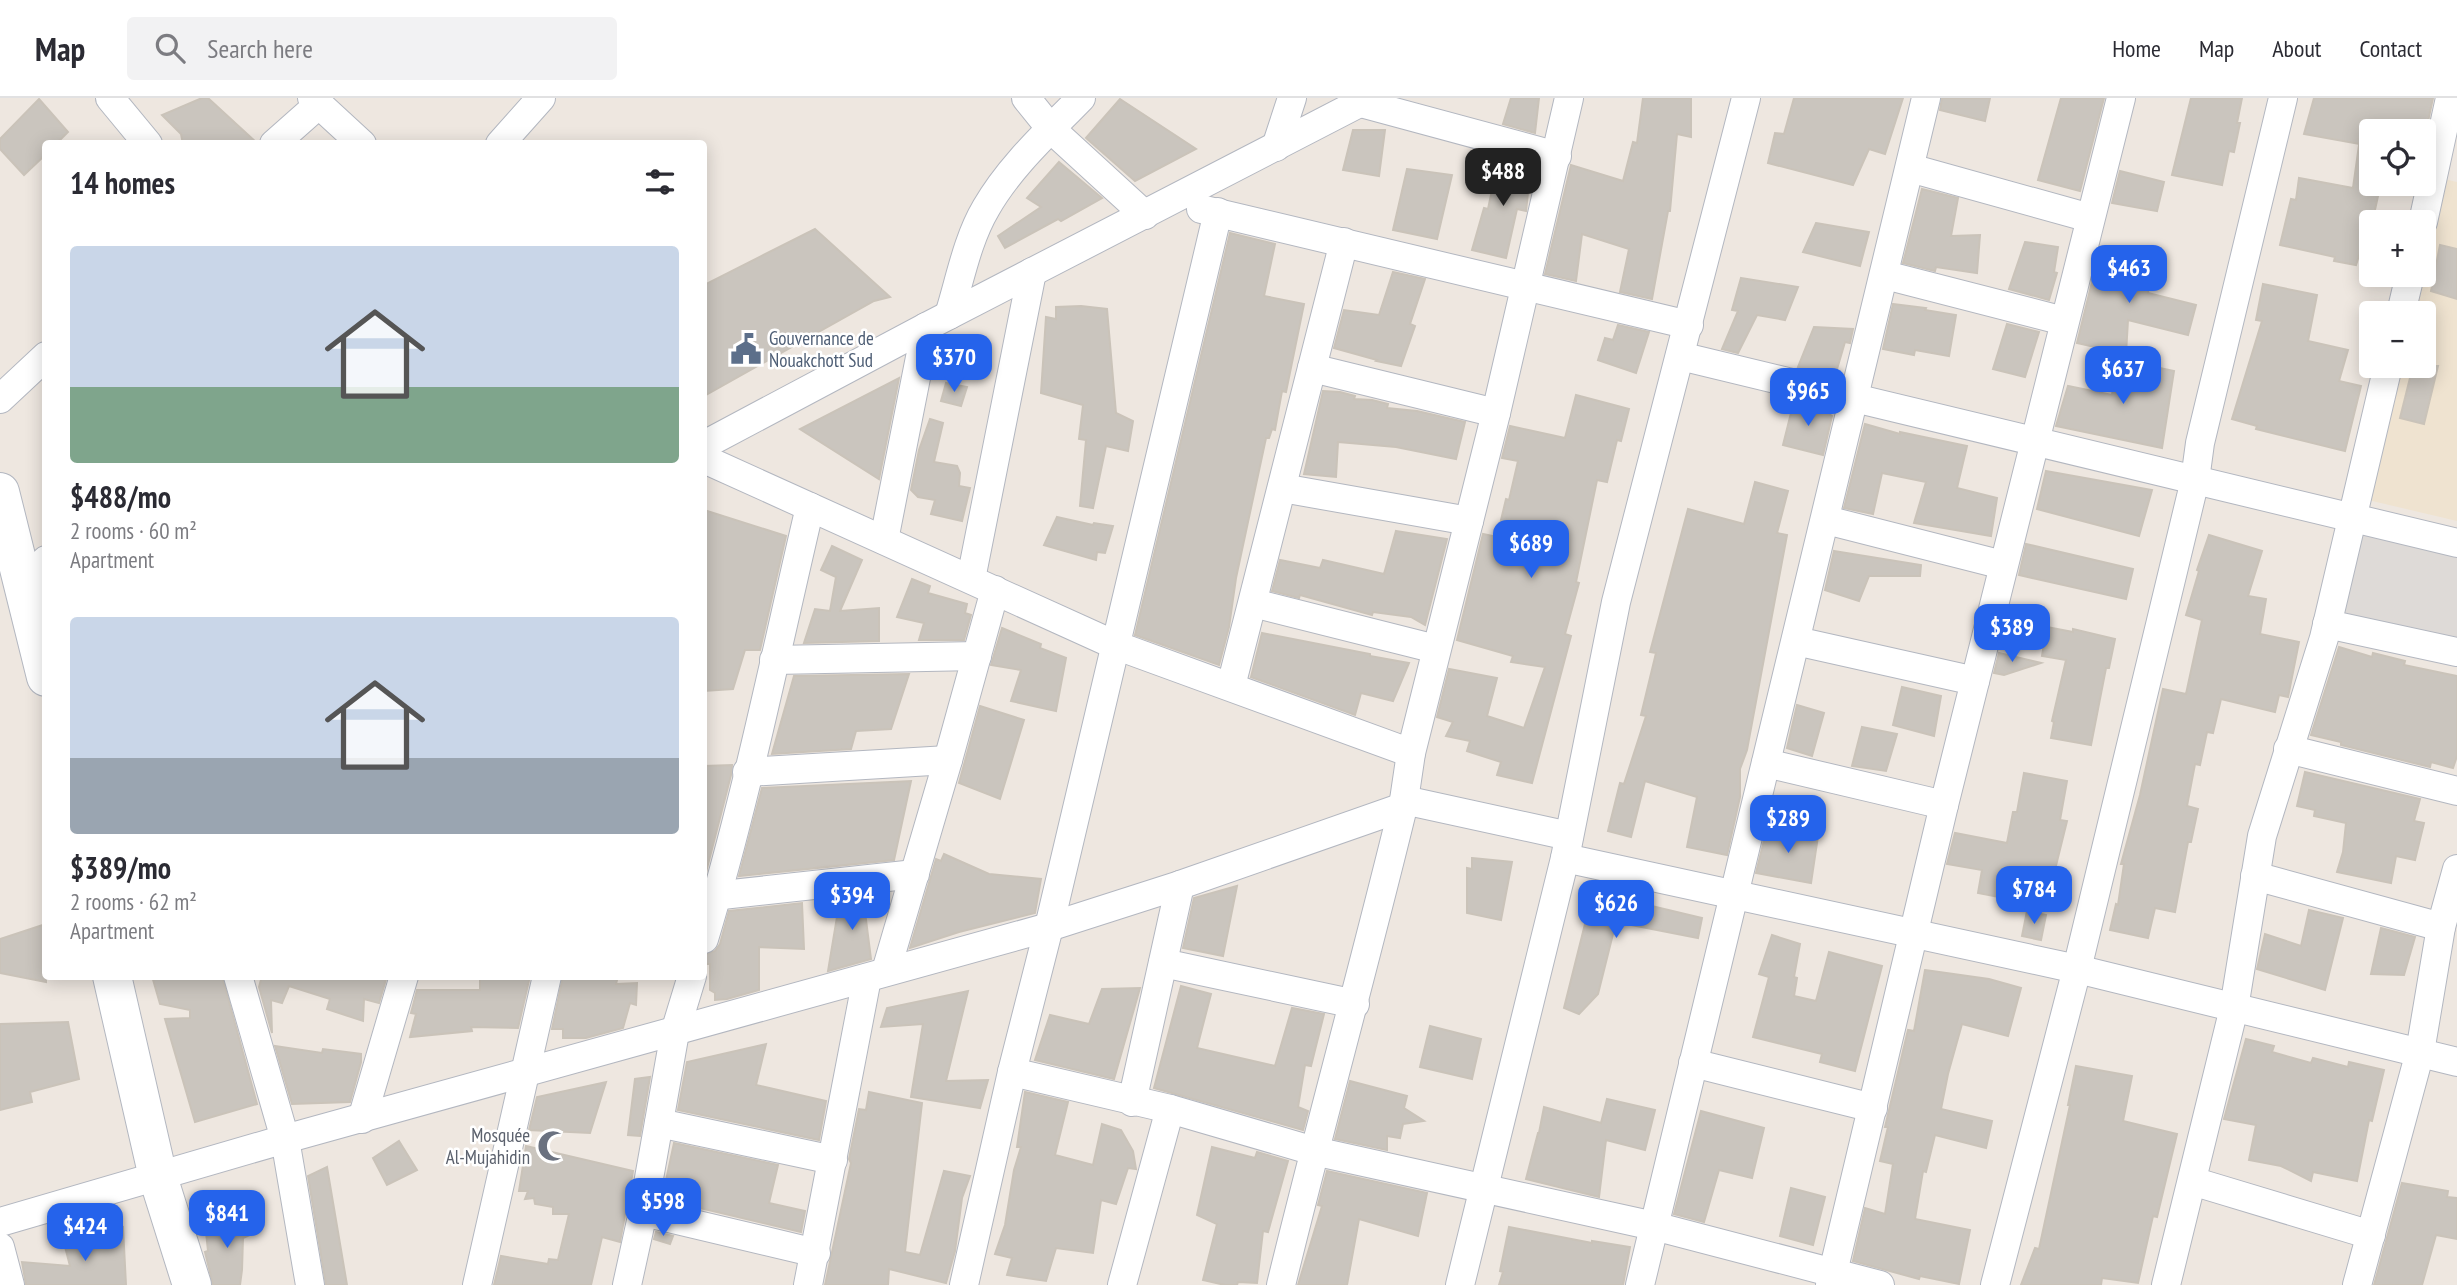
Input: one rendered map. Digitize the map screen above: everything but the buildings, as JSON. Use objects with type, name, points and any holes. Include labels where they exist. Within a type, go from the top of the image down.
[{"type":"street","points":[[110,98],[145,140]]},
{"type":"street","points":[[504,140],[541,98]]},
{"type":"street","points":[[1026,98],[1051,129],[1157,209],[1218,212],[1689,325]]},
{"type":"street","points":[[884,540],[938,321],[984,210],[1002,183],[1081,98]]},
{"type":"street","points":[[1276,146],[1292,98]]},
{"type":"street","points":[[1281,1285],[1404,804],[1411,753],[1496,414],[1569,98]]},
{"type":"street","points":[[1460,1285],[1567,847],[1616,602],[1746,98]]},
{"type":"street","points":[[1640,1285],[1856,398],[1926,98]]},
{"type":"street","points":[[1832,1279],[1944,805],[2120,98]]},
{"type":"street","points":[[1995,1285],[2077,969],[2195,480],[2200,443],[2283,98]]},
{"type":"street","points":[[2428,210],[2447,166],[2440,137],[2450,98]]},
{"type":"street","points":[[707,455],[938,321],[1365,100],[1557,156]]},
{"type":"street","points":[[278,140],[315,101],[358,140]]},
{"type":"street","points":[[1910,168],[2090,218]]},
{"type":"street","points":[[964,1285],[1012,1072],[1049,927],[1218,212]]},
{"type":"street","points":[[1231,686],[1345,242]]},
{"type":"street","points":[[808,1285],[833,1160],[877,975],[915,874],[977,656],[983,584],[1032,272]]},
{"type":"street","points":[[1885,275],[2064,321]]},
{"type":"street","points":[[1680,356],[2457,543]]},
{"type":"street","points":[[0,399],[42,360]]},
{"type":"street","points":[[1312,368],[1496,414]]},
{"type":"street","points":[[2166,1285],[2234,1008],[2262,836],[2327,624],[2385,378]]},
{"type":"street","points":[[707,458],[1115,645],[1411,753]]},
{"type":"street","points":[[1282,488],[1469,521]]},
{"type":"street","points":[[0,492],[34,571],[42,642]]},
{"type":"street","points":[[707,918],[710,896],[747,772],[810,507]]},
{"type":"street","points":[[1826,520],[2003,565]]},
{"type":"street","points":[[1253,603],[1436,649]]},
{"type":"street","points":[[2327,624],[2457,652]]},
{"type":"street","points":[[1796,641],[1975,681]]},
{"type":"street","points":[[774,660],[977,656]]},
{"type":"street","points":[[2288,749],[2457,791]]},
{"type":"street","points":[[747,772],[948,760]]},
{"type":"street","points":[[1766,762],[1944,805]]},
{"type":"street","points":[[0,1222],[285,1139],[1049,927],[1180,885],[1404,804],[1734,894],[2077,969],[2457,1062]]},
{"type":"street","points":[[2357,1285],[2420,1052],[2441,927],[2457,869]]},
{"type":"street","points":[[710,896],[915,874]]},
{"type":"street","points":[[2255,876],[2441,927]]},
{"type":"street","points":[[1132,1102],[1180,885]]},
{"type":"street","points":[[1163,962],[1355,1004]]},
{"type":"street","points":[[113,980],[158,1177],[192,1285]]},
{"type":"street","points":[[239,980],[285,1139],[310,1285]]},
{"type":"street","points":[[362,1119],[403,980]]},
{"type":"street","points":[[477,1285],[546,980]]},
{"type":"street","points":[[626,1285],[643,1212],[675,1032],[691,980]]},
{"type":"street","points":[[1693,1063],[1873,1108]]},
{"type":"street","points":[[1012,1072],[1170,1109],[1314,1151],[1654,1226],[1832,1279],[1881,1285]]},
{"type":"street","points":[[1122,1285],[1170,1109]]},
{"type":"street","points":[[659,1123],[833,1160]]},
{"type":"street","points":[[2192,1181],[2371,1235]]},
{"type":"street","points":[[643,1212],[816,1253]]},
{"type":"street","points":[[0,1247],[10,1285]]},
{"type":"shaded area","points":[[2444,179],[2457,182],[2457,521],[2368,500],[2397,378],[2436,378],[2436,301],[2415,301],[2418,287],[2436,287],[2436,213]]},
{"type":"shaded area","points":[[2351,518],[2457,543],[2457,652],[2327,624]]},
{"type":"place","name":"Gouvernance de Nouakchott Sud","points":[[746,349]]},
{"type":"place","name":"Mosquée Al-Mujahidin","points":[[553,1146]]}]
